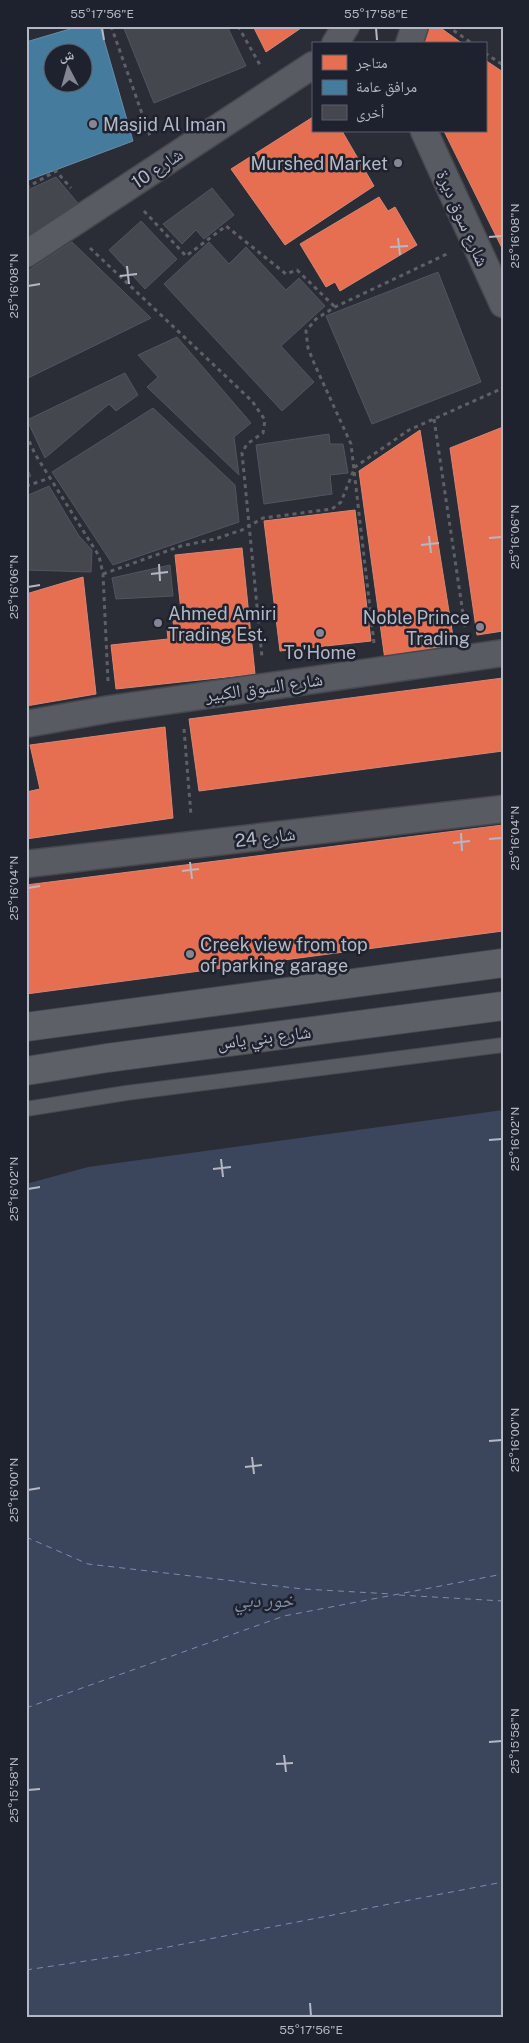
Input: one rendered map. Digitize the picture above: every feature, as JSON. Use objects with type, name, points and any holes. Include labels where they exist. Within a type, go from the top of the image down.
[{"type":"main road","points":[[26,1027],[503,963]]},
{"type":"main road","name":"شارع بني ياس","points":[[26,1071],[117,1056],[503,1006]]},
{"type":"street","points":[[336,42],[346,26]]},
{"type":"street","points":[[410,42],[415,26]]},
{"type":"street","name":"شارع 10","points":[[26,254],[312,66]]},
{"type":"street","name":"شارع سوق ديرة","points":[[424,132],[503,304]]},
{"type":"street","name":"شارع السوق الكبير","points":[[26,724],[181,698],[503,653]]},
{"type":"street","name":"شارع 24","points":[[26,864],[503,809]]},
{"type":"lane","points":[[26,1109],[126,1093],[503,1045]]},
{"type":"path","points":[[110,26],[160,166]]},
{"type":"path","points":[[238,26],[274,91]]},
{"type":"path","points":[[447,26],[470,42]]},
{"type":"path","points":[[486,53],[503,65]]},
{"type":"path","points":[[26,188],[56,171],[92,212]]},
{"type":"path","points":[[125,190],[186,256],[226,226],[286,274],[297,270],[335,307]]},
{"type":"path","points":[[68,227],[252,401],[265,420],[263,433],[247,444],[242,453],[266,686]]},
{"type":"path","points":[[377,671],[352,444],[308,348],[306,332],[316,319],[335,307],[474,241]]},
{"type":"path","points":[[103,574],[181,546],[215,539],[249,526],[263,518],[332,509],[341,502],[355,467],[409,430],[503,388]]},
{"type":"path","points":[[434,419],[470,658]]},
{"type":"path","points":[[26,434],[35,454],[99,556],[103,574],[110,709]]},
{"type":"path","points":[[26,486],[50,478]]},
{"type":"path","points":[[181,698],[193,846]]},
{"type":"water","name":"خور دبي","points":[[503,1110],[503,2017],[26,2017],[26,1184],[88,1167]]},
{"type":"building: متاجر","points":[[253,26],[304,26],[266,52]]},
{"type":"building: متاجر","points":[[432,26],[438,26],[460,42],[415,42],[420,33]]},
{"type":"building: متاجر","points":[[486,61],[503,72],[503,250],[444,132],[486,132]]},
{"type":"building: متاجر","points":[[312,118],[312,132],[343,132],[374,186],[285,245],[231,169]]},
{"type":"building: متاجر","points":[[379,197],[388,211],[395,207],[417,245],[340,291],[335,282],[326,287],[300,244]]},
{"type":"building: متاجر","points":[[503,427],[503,631],[477,635],[450,448]]},
{"type":"building: متاجر","points":[[420,430],[455,649],[385,660],[359,471]]},
{"type":"building: متاجر","points":[[355,510],[371,641],[280,651],[264,521]]},
{"type":"building: متاجر","points":[[242,548],[255,674],[116,689],[111,645],[168,639],[167,629],[174,629],[173,621],[182,620],[175,555]]},
{"type":"building: متاجر","points":[[83,577],[96,694],[26,706],[26,594]]},
{"type":"building: متاجر","points":[[503,678],[503,751],[199,791],[189,719]]},
{"type":"building: متاجر","points":[[165,727],[173,818],[26,839],[26,792],[40,789],[30,745]]},
{"type":"building: متاجر","points":[[503,825],[503,931],[26,994],[26,885]]},
{"type":"building: مرافق عامة","points":[[80,26],[100,26],[133,141],[26,181],[26,42]]},
{"type":"building: أخرى","points":[[123,26],[227,26],[246,66],[154,103]]},
{"type":"building: أخرى","points":[[56,177],[81,207],[26,241],[26,191]]},
{"type":"building: أخرى","points":[[212,188],[234,215],[204,239],[196,230],[182,244],[163,224]]},
{"type":"building: أخرى","points":[[141,221],[177,259],[145,289],[109,250]]},
{"type":"building: أخرى","points":[[72,242],[151,318],[26,379],[26,272]]},
{"type":"building: أخرى","points":[[209,242],[229,264],[246,247],[286,290],[299,278],[325,306],[281,346],[314,382],[282,411],[164,284]]},
{"type":"building: أخرى","points":[[438,272],[481,382],[372,424],[326,316]]},
{"type":"building: أخرى","points":[[177,337],[251,423],[234,437],[239,475],[147,387],[158,377],[138,355]]},
{"type":"building: أخرى","points":[[125,373],[138,395],[116,411],[109,404],[45,458],[27,420]]},
{"type":"building: أخرى","points":[[153,408],[235,485],[239,522],[113,565],[52,472]]},
{"type":"building: أخرى","points":[[329,434],[330,444],[343,444],[348,473],[330,475],[332,494],[264,504],[256,445]]},
{"type":"building: أخرى","points":[[26,466],[31,476],[26,478]]},
{"type":"building: أخرى","points":[[49,486],[79,536],[92,550],[91,572],[26,570],[26,496]]},
{"type":"building: أخرى","points":[[170,565],[173,596],[116,599],[112,578]]},
{"type":"ferry route","points":[[26,1537],[88,1564],[303,1589],[392,1594]]},
{"type":"ferry route","points":[[26,1708],[284,1616],[503,1574]]},
{"type":"ferry route","points":[[399,1595],[503,1601]]},
{"type":"ferry route","points":[[26,1970],[132,1954],[503,1882]]},
{"type":"place","name":"Masjid Al Iman","points":[[93,124]]},
{"type":"place","name":"Murshed Market","points":[[398,163]]},
{"type":"place","name":"Ahmed Amiri Trading Est.","points":[[158,623]]},
{"type":"place","name":"Noble Prince Trading","points":[[480,627]]},
{"type":"place","name":"To'Home","points":[[320,633]]},
{"type":"place","name":"Creek view from top of parking garage","points":[[190,954]]}]
